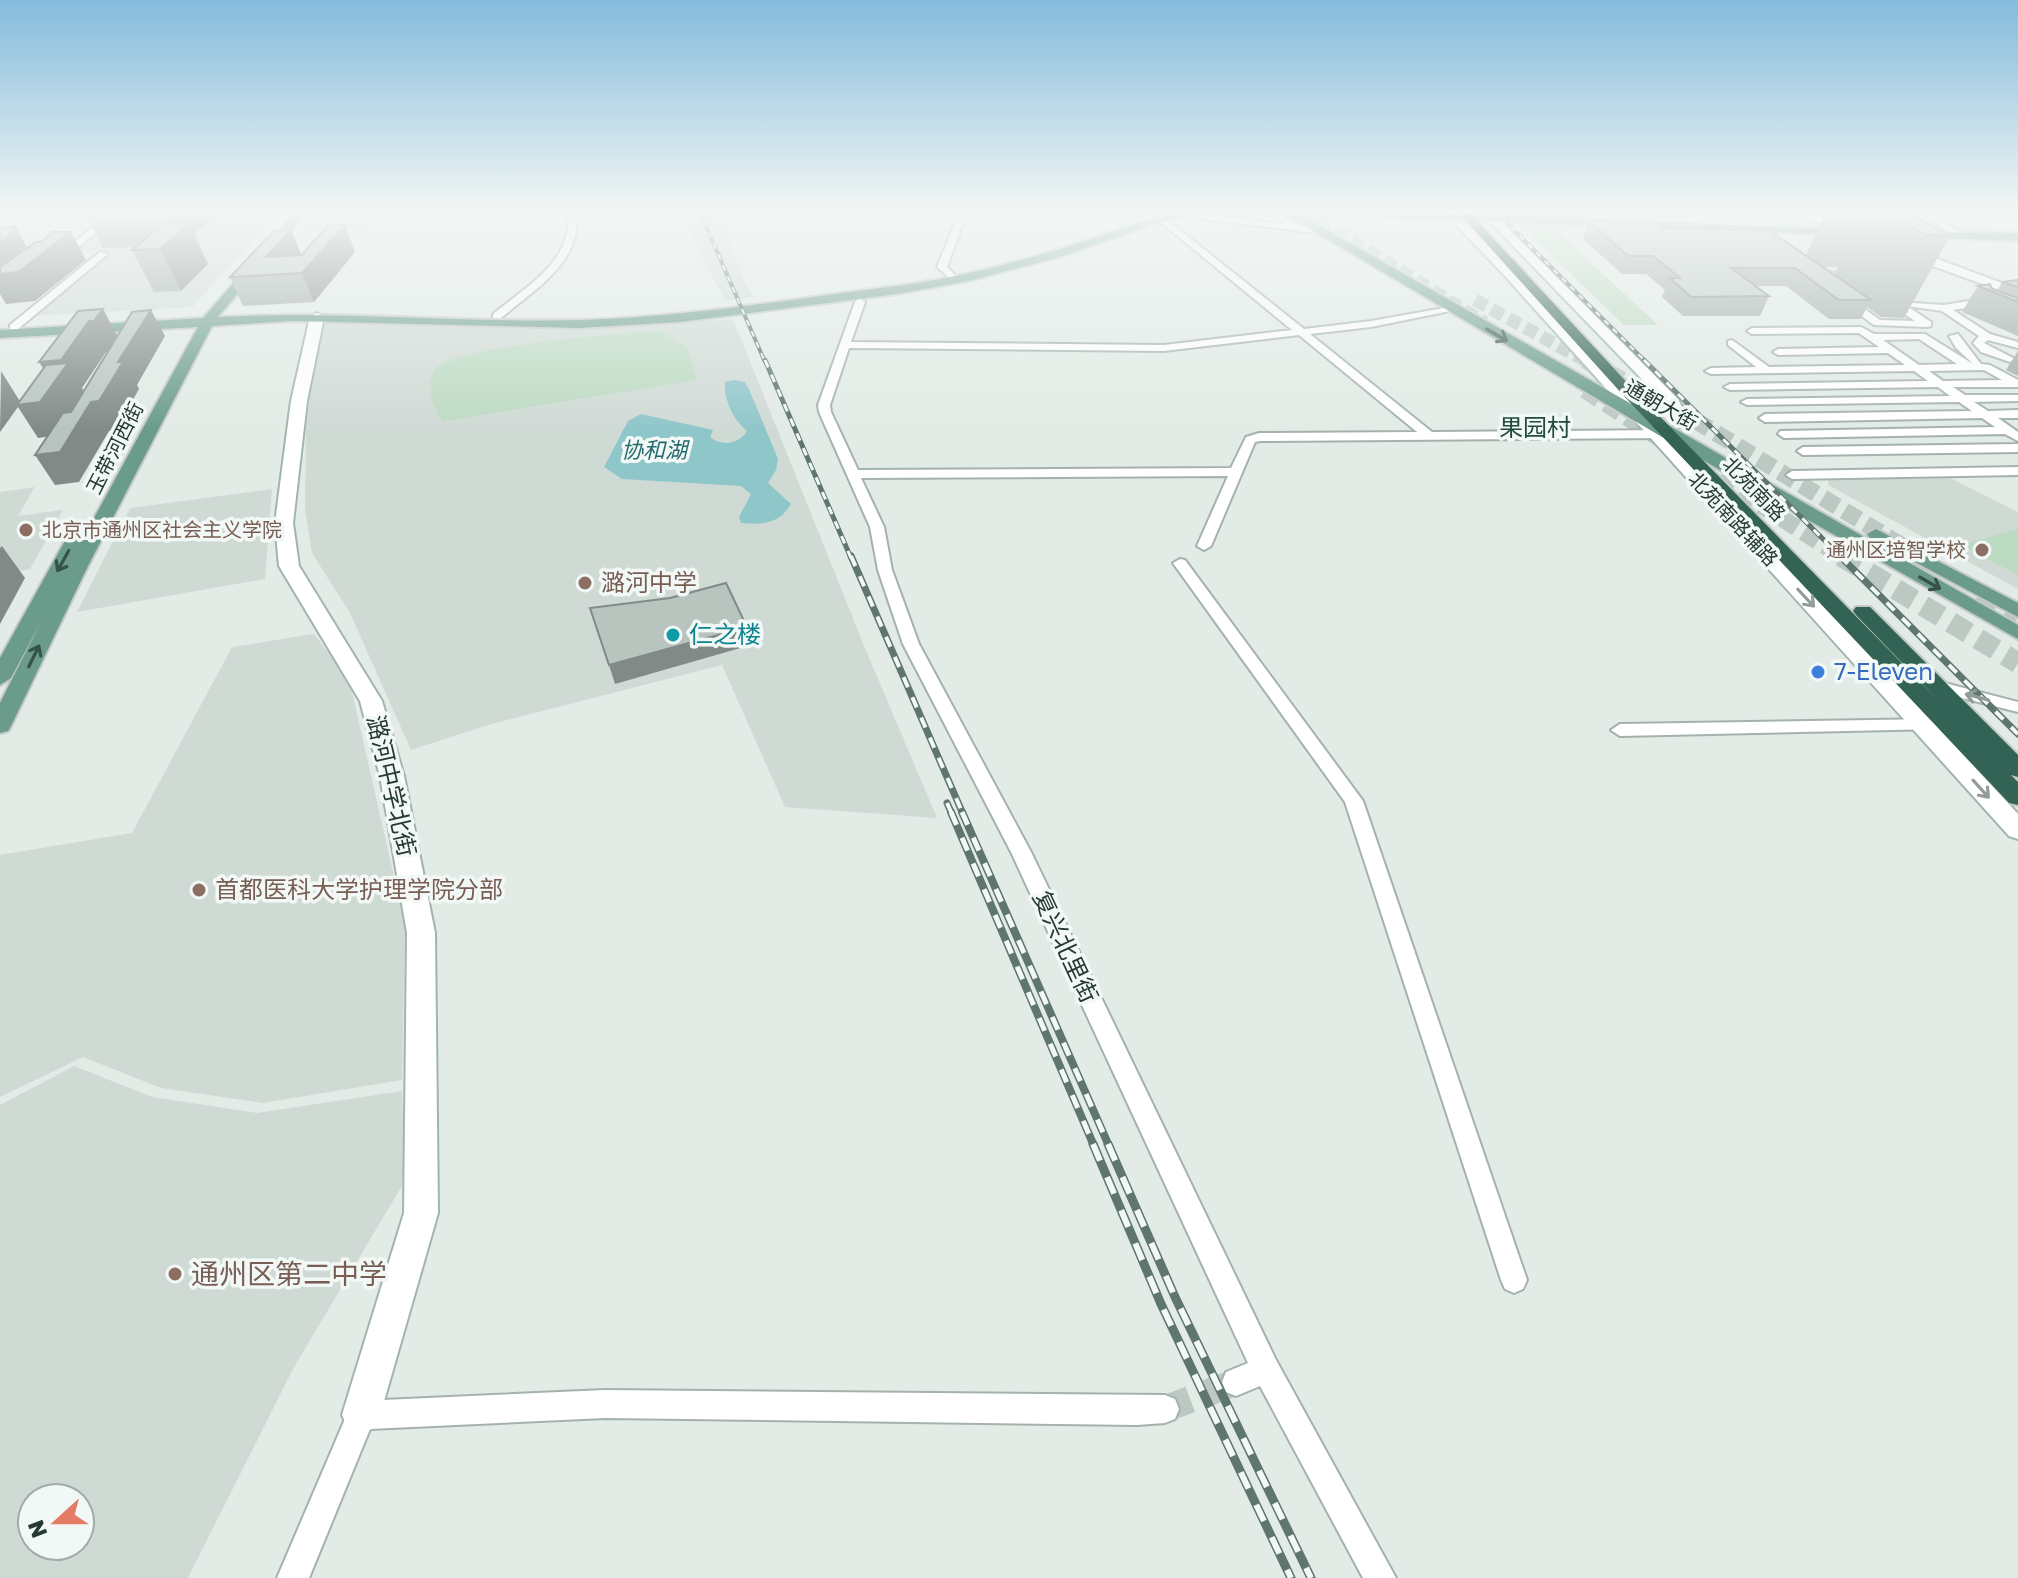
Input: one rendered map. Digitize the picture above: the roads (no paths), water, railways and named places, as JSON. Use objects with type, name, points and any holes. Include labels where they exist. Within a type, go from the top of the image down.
[{"type":"highway","points":[[1528,284],[1628,392]]},
{"type":"highway","name":"北苑南路","points":[[1549,284],[1668,431],[2018,797]]},
{"type":"highway","name":"北苑南路","points":[[1668,431],[1714,460],[2018,769]]},
{"type":"main road","points":[[203,317],[230,284]]},
{"type":"main road","points":[[203,317],[234,284]]},
{"type":"main road","points":[[5,329],[300,311],[580,319],[679,314],[911,284]]},
{"type":"main road","points":[[203,317],[579,324],[733,312],[924,284]]},
{"type":"main road","name":"通朝大街","points":[[1407,284],[1640,418]]},
{"type":"main road","points":[[1436,284],[1550,348]]},
{"type":"main road","name":"玉带河西街","points":[[0,678],[203,317]]},
{"type":"main road","name":"玉带河西街","points":[[0,726],[203,317]]},
{"type":"main road","name":"通朝大街","points":[[1563,355],[1628,392],[1668,431],[2018,611]]},
{"type":"main road","name":"通朝大街","points":[[1714,460],[2018,633]]},
{"type":"street","points":[[5,329],[64,284]]},
{"type":"street","points":[[497,316],[532,284]]},
{"type":"street","points":[[1247,284],[1300,332],[1428,435]]},
{"type":"street","name":"北苑南路辅路","points":[[1523,284],[1640,418],[1668,431],[2018,830]]},
{"type":"street","points":[[1823,284],[1878,323],[1927,324],[1866,284]]},
{"type":"street","points":[[1997,284],[2018,293]]},
{"type":"street","points":[[1914,315],[2018,293]]},
{"type":"street","points":[[1895,301],[1944,308],[1986,336],[2018,345]]},
{"type":"street","name":"复兴北里街","points":[[860,302],[824,405],[877,527],[885,570],[911,644],[1021,852],[1266,1370],[1380,1578]]},
{"type":"street","points":[[847,345],[1164,348],[1371,324],[1451,308]]},
{"type":"street","points":[[1981,311],[1999,308],[2008,312]]},
{"type":"street","name":"潞河中学北街","points":[[317,317],[299,401],[284,523],[289,566],[371,701],[392,776],[421,933],[421,1213],[361,1415]]},
{"type":"street","points":[[1801,370],[1752,331],[1861,330],[2014,434]]},
{"type":"street","points":[[1872,337],[1921,336],[1969,367]]},
{"type":"street","points":[[1954,336],[1964,351],[1982,367]]},
{"type":"street","points":[[1986,336],[1978,343],[1985,350],[2014,360]]},
{"type":"street","points":[[1732,343],[1766,370]]},
{"type":"street","points":[[1778,352],[1941,349]]},
{"type":"street","points":[[1829,474],[1711,371],[1982,367],[1994,369],[2017,384]]},
{"type":"street","points":[[1730,387],[2017,384]]},
{"type":"street","points":[[1747,402],[2018,398]]},
{"type":"street","points":[[1765,418],[2018,414]]},
{"type":"street","points":[[1204,546],[1250,440],[1259,437],[1668,431]]},
{"type":"street","points":[[1784,434],[2014,434]]},
{"type":"street","points":[[1803,451],[2018,448]]},
{"type":"street","points":[[1792,475],[2018,471]]},
{"type":"street","points":[[853,474],[1236,472]]},
{"type":"street","points":[[1180,563],[1354,801],[1514,1280]]},
{"type":"street","points":[[1937,686],[2018,707]]},
{"type":"street","points":[[1620,730],[1950,725]]},
{"type":"street","points":[[1236,1382],[1266,1370]]},
{"type":"street","points":[[293,1578],[361,1415],[605,1404],[1165,1409]]},
{"type":"water","name":"协和湖","points":[[725,382],[745,382],[749,389],[778,459],[768,483],[791,504],[781,516],[763,523],[741,523],[739,517],[751,494],[741,486],[622,479],[604,467],[628,421],[641,414],[713,430],[710,437],[720,442],[730,443],[740,439],[747,431],[730,409],[725,389]]},
{"type":"tunnel","points":[[1422,284],[1485,323]]},
{"type":"tunnel","points":[[1475,300],[1588,362]]},
{"type":"tunnel","points":[[1585,360],[1688,416],[1904,547]]},
{"type":"tunnel","points":[[1585,390],[1665,442]]},
{"type":"tunnel","points":[[1698,465],[1844,558]]},
{"type":"tunnel","points":[[1841,556],[2018,663]]},
{"type":"tunnel","points":[[1979,594],[2018,618]]},
{"type":"tunnel","points":[[1165,1409],[1236,1382]]},
{"type":"railway","points":[[731,284],[765,362]]},
{"type":"railway","points":[[1568,284],[2018,734]]},
{"type":"railway","points":[[765,360],[851,558]]},
{"type":"railway","points":[[851,556],[963,814]]},
{"type":"railway","points":[[947,803],[952,814]]},
{"type":"railway","points":[[951,812],[1094,1146]]},
{"type":"railway","points":[[962,812],[1109,1146]]},
{"type":"railway","points":[[1093,1144],[1161,1304],[1291,1578]]},
{"type":"railway","points":[[1108,1144],[1175,1297],[1311,1578]]},
{"type":"place","name":"北京市通州区社会主义学院","points":[[26,530]]},
{"type":"place","name":"通州区培智学校","points":[[1982,550]]},
{"type":"place","name":"潞河中学","points":[[585,583]]},
{"type":"place","name":"仁之楼","points":[[673,635]]},
{"type":"place","name":"7-Eleven","points":[[1818,672]]},
{"type":"place","name":"首都医科大学护理学院分部","points":[[199,890]]},
{"type":"place","name":"通州区第二中学","points":[[175,1274]]},
{"type":"district","name":"果园村","points":[[1535,428]]}]
